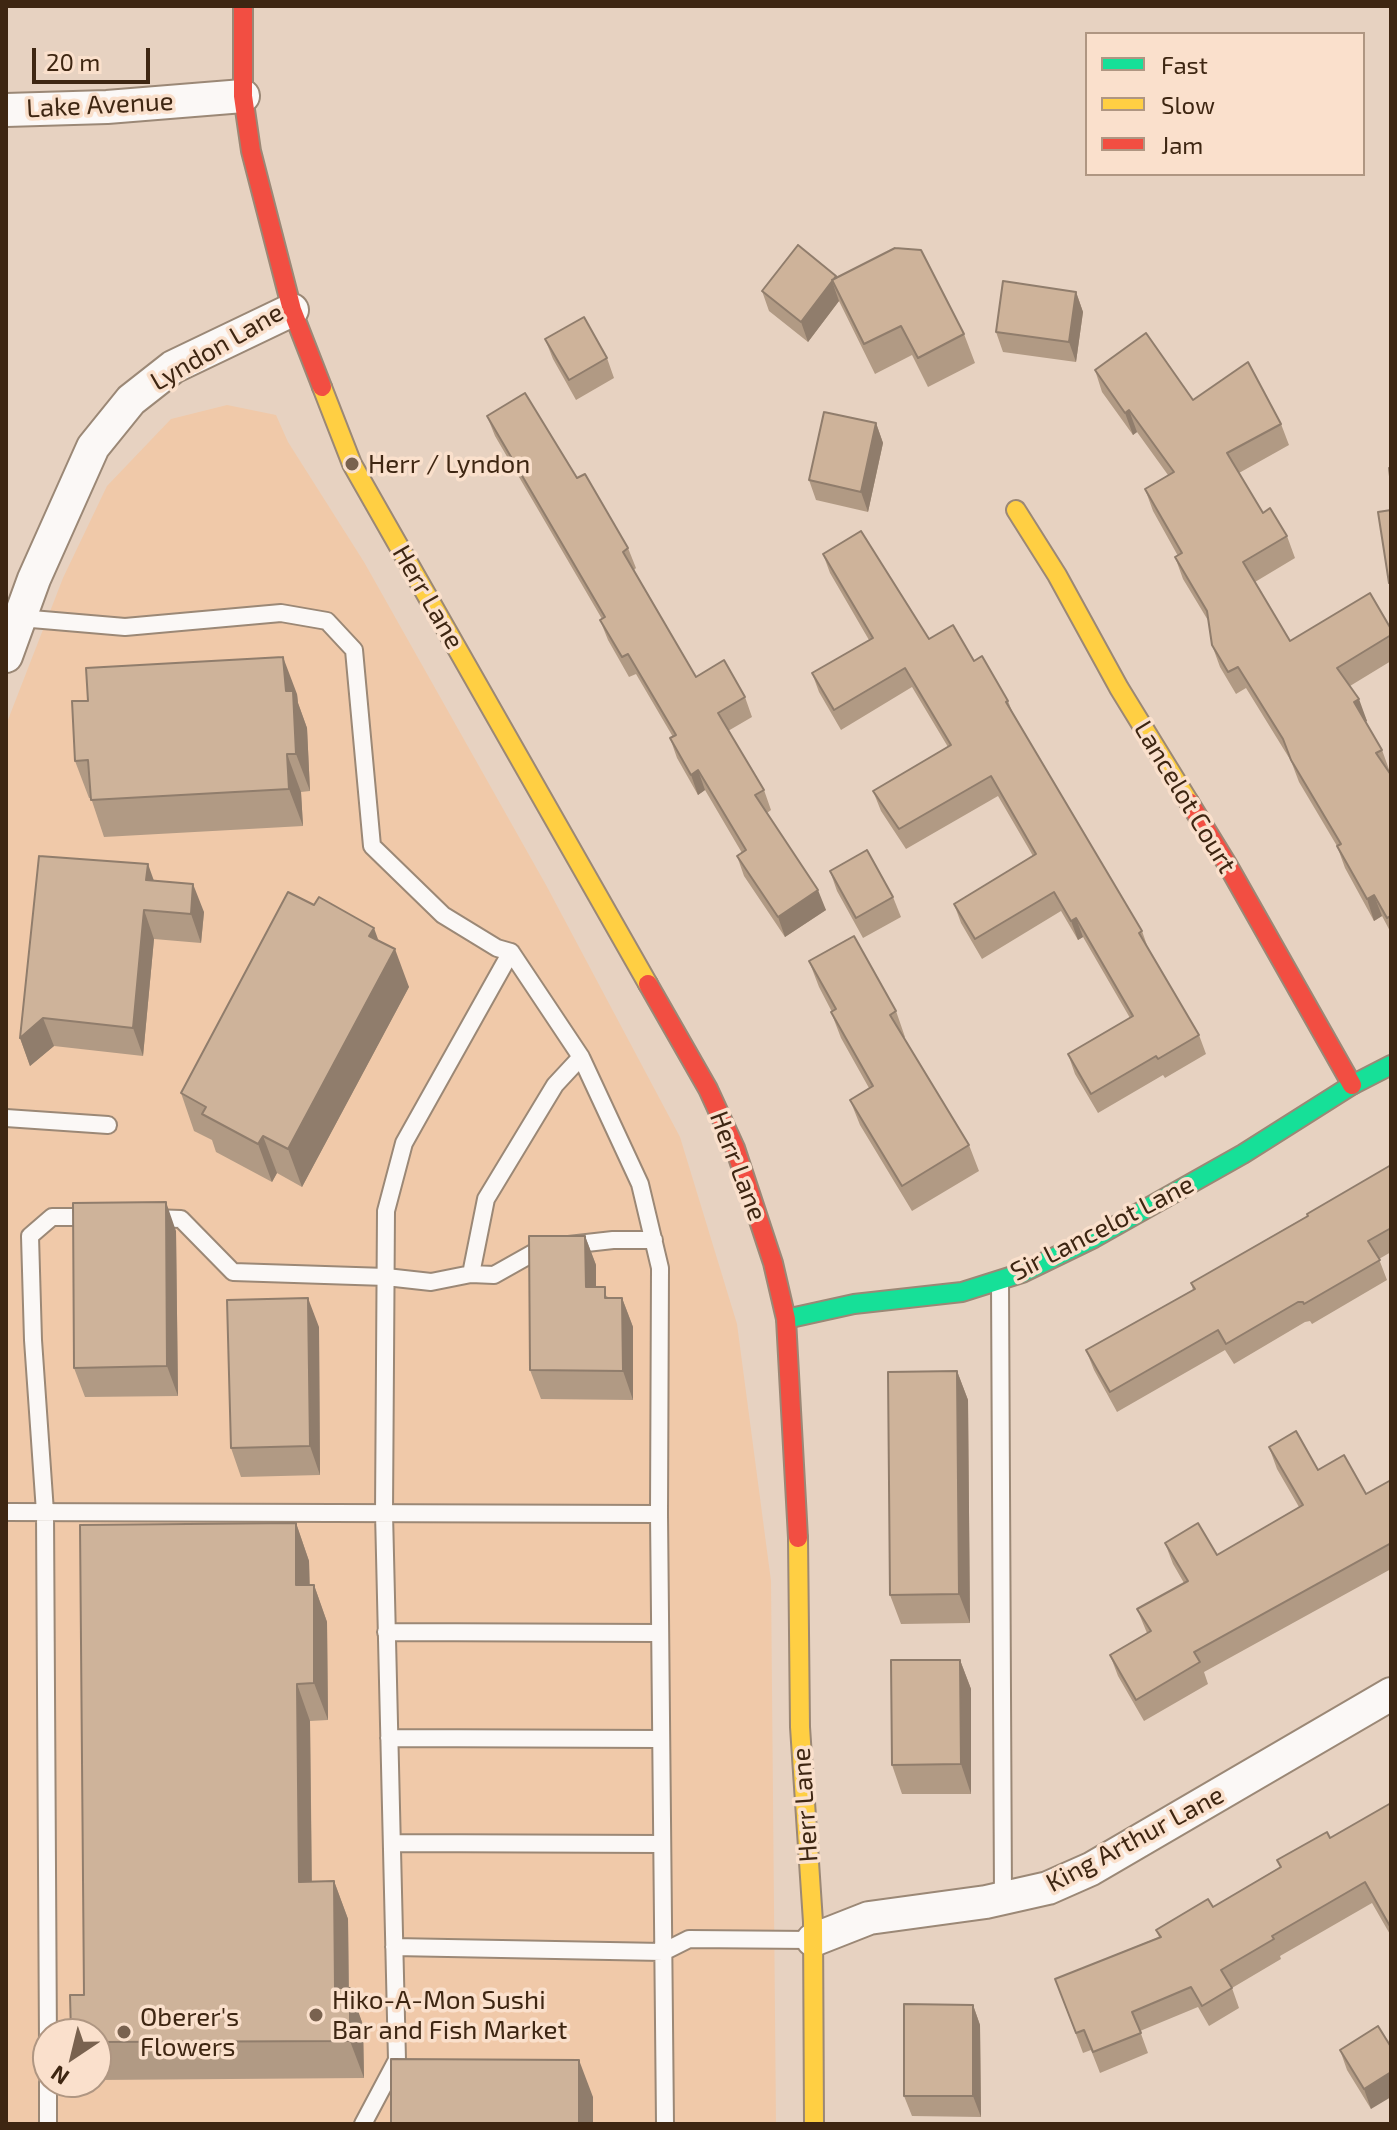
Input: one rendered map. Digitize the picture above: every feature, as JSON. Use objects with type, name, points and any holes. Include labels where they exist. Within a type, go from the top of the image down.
[{"type":"main road","name":"Lyndon Lane","points":[[243,6],[243,96],[251,151],[292,310]]},
{"type":"main road","name":"Herr Lane","points":[[292,310],[352,464],[708,1089],[735,1148],[773,1263],[786,1319],[797,1492],[800,1727],[813,1940],[814,2124]]},
{"type":"main road","name":"Lancelot Court","points":[[1016,510],[1057,575],[1119,688],[1227,864],[1352,1085]]},
{"type":"main road","name":"Sir Lancelot Lane","points":[[786,1319],[854,1304],[962,1292],[1022,1273],[1094,1238],[1243,1154],[1352,1085],[1391,1065]]},
{"type":"street","name":"Lake Avenue","points":[[6,110],[107,107],[243,96]]},
{"type":"street","name":"Lyndon Lane","points":[[6,656],[34,579],[93,447],[131,400],[173,367],[292,310]]},
{"type":"street","name":"King Arthur Lane","points":[[813,1940],[869,1918],[1003,1899],[1048,1888],[1091,1869],[1391,1694]]},
{"type":"lane","points":[[20,618],[125,627],[281,613],[327,621],[354,650],[372,846],[443,915],[497,948],[511,952],[581,1057],[640,1184],[660,1268],[659,1514],[665,2124]]},
{"type":"lane","points":[[363,2124],[397,2060],[384,1513],[386,1211],[404,1143],[511,952]]},
{"type":"lane","points":[[471,1274],[486,1199],[555,1085],[581,1057]]},
{"type":"lane","points":[[6,1118],[108,1125]]},
{"type":"lane","points":[[48,2018],[45,1512],[33,1340],[30,1236],[52,1217],[110,1218]]},
{"type":"lane","points":[[138,1218],[181,1219],[233,1272],[386,1277],[431,1282],[471,1274],[494,1275],[542,1248],[613,1240],[654,1240]]},
{"type":"lane","points":[[1000,1280],[1003,1899]]},
{"type":"lane","points":[[6,1512],[659,1514]]},
{"type":"lane","points":[[386,1632],[660,1633]]},
{"type":"lane","points":[[389,1738],[661,1739]]},
{"type":"lane","points":[[392,1843],[662,1844]]},
{"type":"lane","points":[[394,1947],[663,1952],[689,1939],[813,1940]]},
{"type":"lane","points":[[48,2098],[48,2124]]},
{"type":"shaded area","points":[[227,405],[276,415],[288,442],[364,562],[546,885],[680,1137],[737,1324],[771,1581],[776,2124],[6,2124],[6,725],[63,578],[107,486],[171,419]]},
{"type":"building","points":[[798,245],[836,276],[801,322],[762,291]]},
{"type":"building","points":[[895,248],[921,250],[964,334],[918,358],[901,326],[864,344],[832,280]]},
{"type":"building","points":[[1003,281],[1076,292],[1069,342],[996,332]]},
{"type":"building","points":[[584,317],[607,358],[569,380],[545,339]]},
{"type":"building","points":[[1146,333],[1193,400],[1248,362],[1281,424],[1227,453],[1263,513],[1270,508],[1287,536],[1243,562],[1290,641],[1370,593],[1391,629],[1391,635],[1337,668],[1359,699],[1354,702],[1382,750],[1376,753],[1391,775],[1391,916],[1387,918],[1374,895],[1367,899],[1337,846],[1341,844],[1291,760],[1283,739],[1238,667],[1228,672],[1212,645],[1207,611],[1175,557],[1182,553],[1145,489],[1174,472],[1129,410],[1125,413],[1095,370]]},
{"type":"building","points":[[525,393],[577,478],[585,474],[628,548],[623,552],[696,677],[724,660],[745,697],[718,713],[764,790],[755,795],[818,890],[778,917],[737,856],[746,850],[698,770],[691,775],[670,738],[676,735],[628,654],[622,657],[600,620],[605,617],[487,416]]},
{"type":"building","points":[[824,412],[876,423],[861,492],[809,480]]},
{"type":"building","points":[[1391,510],[1391,582],[1389,583],[1378,512]]},
{"type":"building","points":[[861,531],[929,639],[953,625],[974,661],[982,656],[1199,1035],[1091,1094],[1068,1054],[1133,1016],[1076,918],[1071,921],[1054,892],[975,939],[954,904],[1036,854],[991,776],[899,829],[873,791],[951,745],[905,668],[834,710],[812,673],[873,638],[823,554]]},
{"type":"building","points":[[283,657],[286,691],[293,691],[296,754],[287,754],[289,789],[91,800],[88,760],[75,761],[72,701],[88,701],[86,668]]},
{"type":"building","points":[[867,850],[893,897],[856,918],[830,871]]},
{"type":"building","points":[[39,856],[148,864],[146,880],[193,884],[191,914],[144,910],[133,1028],[43,1018],[20,1038]]},
{"type":"building","points":[[288,892],[314,905],[319,897],[374,928],[369,936],[395,949],[288,1149],[263,1136],[258,1144],[202,1114],[206,1107],[181,1093]]},
{"type":"building","points":[[854,936],[896,1011],[890,1015],[969,1145],[902,1186],[850,1100],[873,1086],[831,1012],[836,1009],[809,961]]},
{"type":"building","points":[[1391,1165],[1391,1228],[1368,1241],[1380,1260],[1226,1344],[1218,1330],[1110,1392],[1086,1350],[1195,1289],[1191,1283]]},
{"type":"building","points":[[166,1202],[167,1366],[74,1368],[73,1203]]},
{"type":"building","points":[[529,1236],[585,1236],[586,1287],[605,1287],[605,1298],[622,1298],[623,1371],[530,1370]]},
{"type":"building","points":[[308,1298],[310,1446],[231,1448],[227,1300]]},
{"type":"building","points":[[957,1371],[959,1594],[890,1595],[888,1372]]},
{"type":"building","points":[[1296,1431],[1318,1470],[1344,1455],[1366,1494],[1391,1480],[1391,1543],[1194,1652],[1200,1662],[1136,1700],[1110,1655],[1151,1631],[1137,1609],[1188,1581],[1165,1543],[1198,1523],[1217,1555],[1303,1505],[1269,1447]]},
{"type":"building","points":[[296,1523],[296,1585],[314,1585],[314,1683],[297,1684],[299,1882],[334,1881],[335,1988],[350,1988],[350,2041],[112,2042],[112,2018],[71,2018],[70,1995],[84,1995],[80,1525]]},
{"type":"building","points":[[891,1660],[960,1660],[961,1764],[892,1765]]},
{"type":"building","points":[[1391,1803],[1391,1928],[1365,1882],[1272,1936],[1274,1939],[1221,1970],[1232,1988],[1202,2006],[1191,1987],[1132,2012],[1141,2033],[1093,2052],[1084,2030],[1076,2033],[1055,1979],[1161,1937],[1156,1930],[1208,1899],[1213,1907],[1281,1867],[1277,1860],[1327,1832],[1330,1838]]},
{"type":"building","points":[[904,2004],[973,2005],[973,2096],[904,2096]]},
{"type":"building","points":[[1378,2026],[1391,2047],[1391,2072],[1364,2089],[1340,2050]]},
{"type":"building","points":[[391,2059],[579,2060],[579,2124],[391,2124]]},
{"type":"traffic: fast","points":[[786,1319],[854,1304],[962,1292],[1022,1273],[1094,1238],[1243,1154],[1352,1085],[1391,1065]]},
{"type":"traffic: slow","points":[[322,387],[352,464],[648,984]]},
{"type":"traffic: slow","points":[[1016,510],[1189,802]]},
{"type":"traffic: slow","points":[[798,1538],[800,1727],[813,1922],[814,2124]]},
{"type":"traffic: jam","points":[[243,6],[243,96],[251,151],[292,310],[322,387]]},
{"type":"traffic: jam","points":[[1189,802],[1352,1085]]},
{"type":"traffic: jam","points":[[648,984],[708,1089],[735,1148],[773,1263],[786,1319],[798,1538]]},
{"type":"place","name":"Herr / Lyndon","points":[[352,464]]},
{"type":"place","name":"Hiko-A-Mon Sushi Bar and Fish Market","points":[[316,2015]]},
{"type":"place","name":"Oberer's Flowers","points":[[124,2032]]}]
